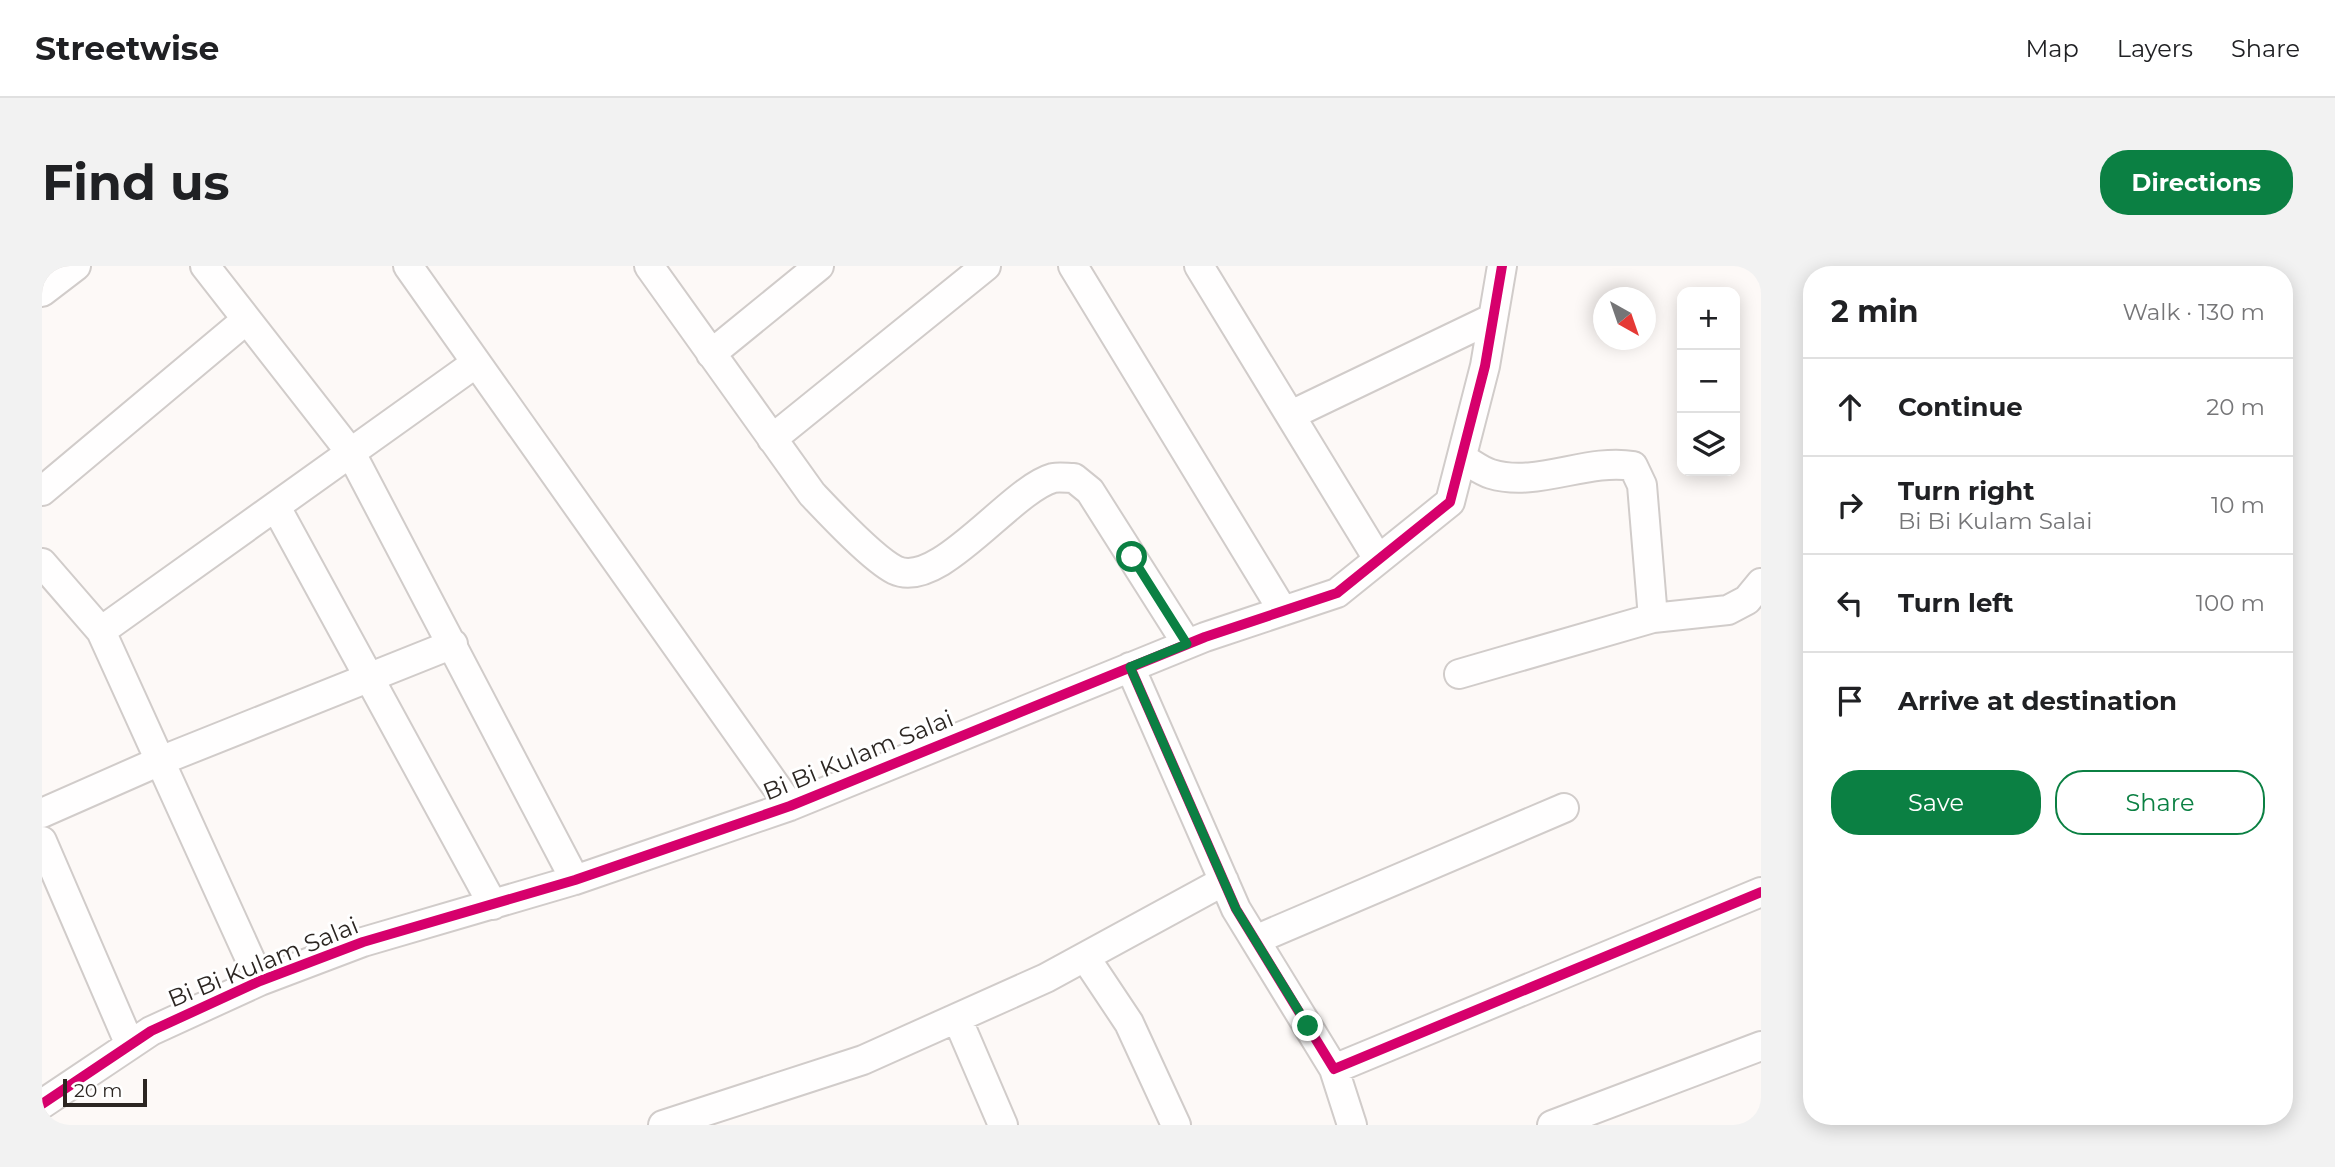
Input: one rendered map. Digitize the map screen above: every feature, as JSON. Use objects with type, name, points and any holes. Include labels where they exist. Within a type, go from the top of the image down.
[{"type":"street","points":[[42,292],[76,266]]},
{"type":"street","points":[[205,266],[351,453],[575,880]]},
{"type":"street","points":[[408,266],[790,806]]},
{"type":"street","points":[[649,266],[811,494],[840,523],[896,570],[915,572],[936,564],[1031,491],[1052,478],[1074,478],[1090,491],[1187,644]]},
{"type":"street","points":[[711,354],[818,266]]},
{"type":"street","points":[[772,439],[986,266]]},
{"type":"street","points":[[1073,266],[1283,611]]},
{"type":"street","name":"Bi Bi Kulam Salai","points":[[42,1104],[151,1031],[260,981],[363,942],[575,880],[790,806],[1187,644],[1336,593],[1450,502],[1485,366],[1502,266]]},
{"type":"street","points":[[1210,270],[1291,415],[1378,559]]},
{"type":"street","points":[[1291,415],[1493,318]]},
{"type":"street","points":[[42,491],[246,320]]},
{"type":"street","points":[[101,631],[476,363]]},
{"type":"street","points":[[1462,458],[1490,474],[1509,476],[1534,476],[1617,463],[1633,466],[1642,485],[1653,618]]},
{"type":"street","points":[[276,507],[493,905]]},
{"type":"street","points":[[42,563],[101,631],[260,981]]},
{"type":"street","points":[[1459,674],[1653,618],[1728,610],[1746,600],[1761,583]]},
{"type":"street","points":[[42,813],[160,761],[453,644]]},
{"type":"street","points":[[1130,667],[1224,881],[1255,940],[1334,1069],[1352,1125]]},
{"type":"street","points":[[1255,940],[1564,808]]},
{"type":"street","points":[[42,841],[130,1045]]},
{"type":"street","points":[[663,1125],[863,1060],[1085,957],[1224,881]]},
{"type":"street","points":[[1334,1069],[1761,892]]},
{"type":"street","points":[[1085,957],[1129,1023],[1176,1125]]},
{"type":"street","points":[[957,1018],[1003,1125]]},
{"type":"street","points":[[1552,1125],[1761,1046]]},
{"type":"cycle path","points":[[42,1104],[151,1031],[260,981],[363,942],[575,880],[790,806],[1205,637],[1337,593],[1450,502],[1485,366],[1502,266]]},
{"type":"cycle path","points":[[1130,667],[1236,909],[1334,1069],[1761,892]]},
{"type":"route","points":[[1132,557],[1187,644],[1130,667],[1236,909],[1308,1026]]}]
